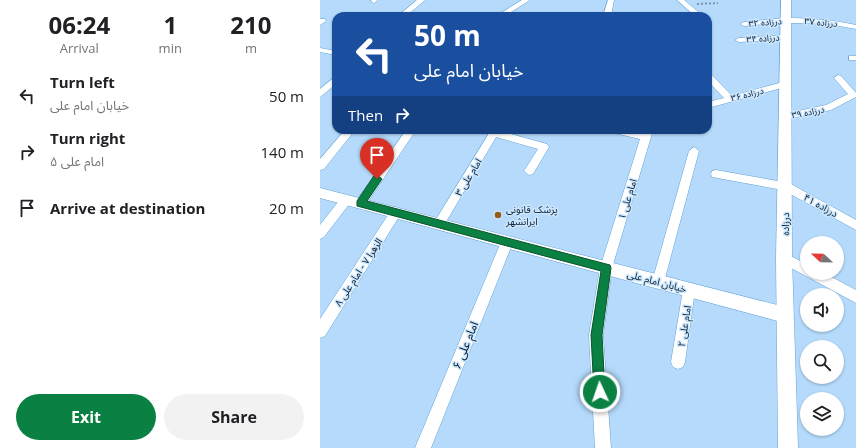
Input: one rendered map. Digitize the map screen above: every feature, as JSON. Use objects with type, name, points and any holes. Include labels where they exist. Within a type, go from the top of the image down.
[{"type":"main road","name":"درزاده","points":[[786,0],[787,116],[784,258],[788,448]]},
{"type":"street","points":[[406,12],[416,3],[422,0]]},
{"type":"street","points":[[507,12],[527,0]]},
{"type":"street","points":[[608,12],[611,0]]},
{"type":"street","points":[[682,2],[694,12]]},
{"type":"street","name":"درزاده ۳۲","points":[[744,24],[786,20]]},
{"type":"street","name":"درزاده ۳۷","points":[[786,20],[833,21],[856,27]]},
{"type":"street","name":"درزاده ۳۴","points":[[739,40],[786,37]]},
{"type":"street","points":[[320,50],[332,53]]},
{"type":"street","name":"درزاده ۳۹","points":[[787,116],[828,108],[853,95],[838,78]]},
{"type":"street","points":[[712,80],[730,98]]},
{"type":"street","points":[[320,94],[332,83]]},
{"type":"street","name":"درزاده ۳۶","points":[[712,104],[786,84]]},
{"type":"street","points":[[320,166],[347,134]]},
{"type":"street","points":[[361,203],[408,134]]},
{"type":"street","name":"امام علی ۳","points":[[439,224],[493,134]]},
{"type":"street","points":[[504,134],[544,147],[530,171]]},
{"type":"street","name":"امام علی ۱","points":[[603,448],[596,335],[606,268],[647,134]]},
{"type":"street","points":[[658,282],[694,150]]},
{"type":"street","name":"درزاده ۴۱","points":[[716,174],[785,186],[856,225]]},
{"type":"street","name":"خیابان امام علی","points":[[320,193],[786,315]]},
{"type":"street","points":[[320,234],[346,200]]},
{"type":"street","name":"الزهرا ۷ - امام علی ۸","points":[[320,331],[396,212]]},
{"type":"street","name":"امام علی ۶","points":[[424,448],[508,242]]},
{"type":"street","points":[[784,258],[800,266]]},
{"type":"street","points":[[825,280],[856,297]]},
{"type":"street","name":"امام علی ۲","points":[[678,362],[689,290]]},
{"type":"path","points":[[682,2],[718,3]]},
{"type":"place","name":"پزشک قانونی ایرانشهر","points":[[498,215]]},
{"type":"route","points":[[377,179],[361,203],[606,268],[596,335],[600,392]]}]
